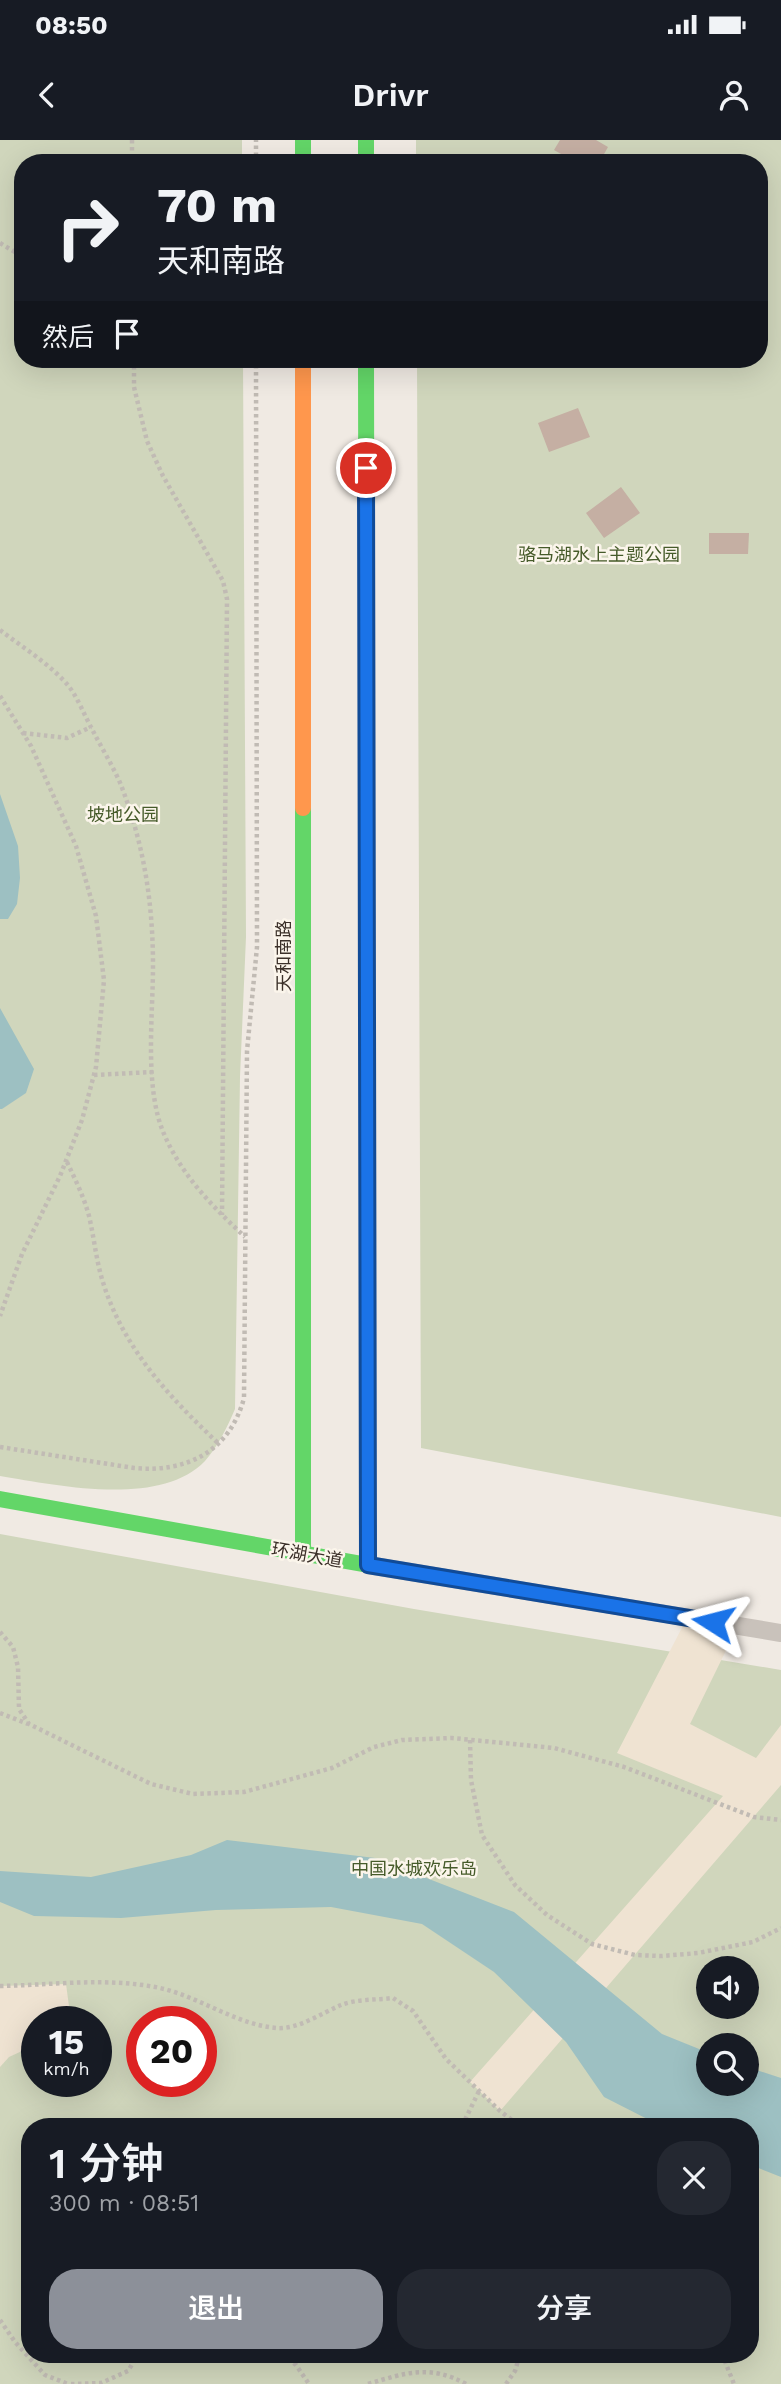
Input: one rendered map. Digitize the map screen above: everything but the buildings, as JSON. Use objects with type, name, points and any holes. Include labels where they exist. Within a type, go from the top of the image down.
[{"type":"street","name":"天和南路","points":[[303,368],[303,1554]]},
{"type":"street","points":[[366,368],[368,1565]]},
{"type":"street","name":"环湖大道","points":[[0,1499],[368,1565]]},
{"type":"lane","name":"环湖大道","points":[[368,1565],[781,1633]]},
{"type":"path","points":[[134,368],[134,387],[147,441],[163,476],[223,581],[227,600],[222,1215]]},
{"type":"path","points":[[0,1447],[155,1470],[180,1467],[219,1444],[239,1416],[244,1398],[247,1051],[257,947],[256,368]]},
{"type":"path","points":[[0,630],[40,659],[68,684],[120,783],[136,829],[148,881],[153,965],[150,1053],[156,1107],[163,1133],[205,1199],[246,1238]]},
{"type":"path","points":[[0,696],[31,746],[76,846],[96,916],[104,980],[94,1075],[82,1120],[23,1254],[0,1316]]},
{"type":"path","points":[[23,733],[67,738],[91,727]]},
{"type":"path","points":[[94,1075],[153,1072]]},
{"type":"path","points":[[66,1161],[88,1214],[103,1281],[122,1330],[149,1371],[219,1444]]},
{"type":"path","points":[[0,1632],[13,1647],[18,1667],[19,1709],[29,1724]]},
{"type":"path","points":[[0,1713],[29,1724],[151,1784],[193,1794],[244,1792],[332,1768],[374,1747],[402,1740],[452,1738],[554,1748],[624,1767],[754,1817],[781,1820]]},
{"type":"path","points":[[470,1740],[471,1780],[482,1835],[515,1885],[547,1915],[592,1944],[635,1955],[686,1954],[753,1942],[781,1928]]},
{"type":"path","points":[[0,1986],[121,1982],[161,1988],[243,2021],[278,2029],[319,2017],[342,2004],[393,1998],[413,2011],[446,2059],[509,2118]]},
{"type":"path","points":[[466,2118],[479,2091]]},
{"type":"path","points":[[0,2320],[21,2349]]},
{"type":"path","points":[[34,2363],[45,2375],[69,2384],[101,2383],[128,2371],[133,2363]]},
{"type":"path","points":[[294,2363],[309,2384]]},
{"type":"path","points":[[506,2384],[517,2363]]},
{"type":"path","points":[[726,2363],[734,2384]]},
{"type":"path","points":[[368,2384],[398,2375],[428,2371],[449,2374],[466,2384]]},
{"type":"green space","name":"坡地公园","points":[[0,140],[242,140],[242,154],[14,154],[14,368],[243,368],[246,937],[240,1077],[235,1409],[222,1436],[205,1461],[186,1476],[162,1484],[107,1490],[0,1476]]},
{"type":"green space","name":"骆马湖水上主题公园","points":[[416,140],[781,140],[781,1517],[421,1448],[417,368],[768,368],[768,154],[416,154]]},
{"type":"green space","name":"中国水城欢乐岛","points":[[0,1534],[414,1609],[781,1670],[781,2384],[0,2384]]},
{"type":"shaded area","points":[[687,1618],[738,1626],[690,1724],[756,1758],[781,1725],[781,1785],[500,2111],[470,2082],[723,1796],[617,1753]]},
{"type":"shaded area","points":[[66,1984],[69,2006],[21,2006],[21,2051],[9,2057],[0,2067],[0,1986]]},
{"type":"water","points":[[0,794],[18,846],[20,878],[17,904],[8,919],[0,919]]},
{"type":"water","points":[[0,1008],[34,1069],[26,1093],[2,1109],[0,1109]]},
{"type":"water","points":[[227,1840],[375,1858],[514,1912],[662,2034],[696,2048],[696,2096],[759,2096],[759,2071],[781,2078],[781,2177],[759,2168],[759,2118],[645,2118],[604,2097],[566,2042],[494,1972],[422,1924],[331,1907],[216,1910],[121,1918],[34,1916],[0,1902],[0,1871],[91,1877],[191,1855]]},
{"type":"traffic: fast","points":[[303,140],[303,154]]},
{"type":"traffic: fast","points":[[366,140],[366,154]]},
{"type":"traffic: fast","points":[[366,368],[367,920]]},
{"type":"traffic: fast","points":[[303,808],[303,1554]]},
{"type":"traffic: fast","points":[[0,1499],[368,1565],[367,1202]]},
{"type":"traffic: slow","points":[[303,368],[303,808]]},
{"type":"traffic: slow","points":[[367,920],[367,1202]]},
{"type":"route","points":[[366,468],[368,1565],[713,1622]]}]
